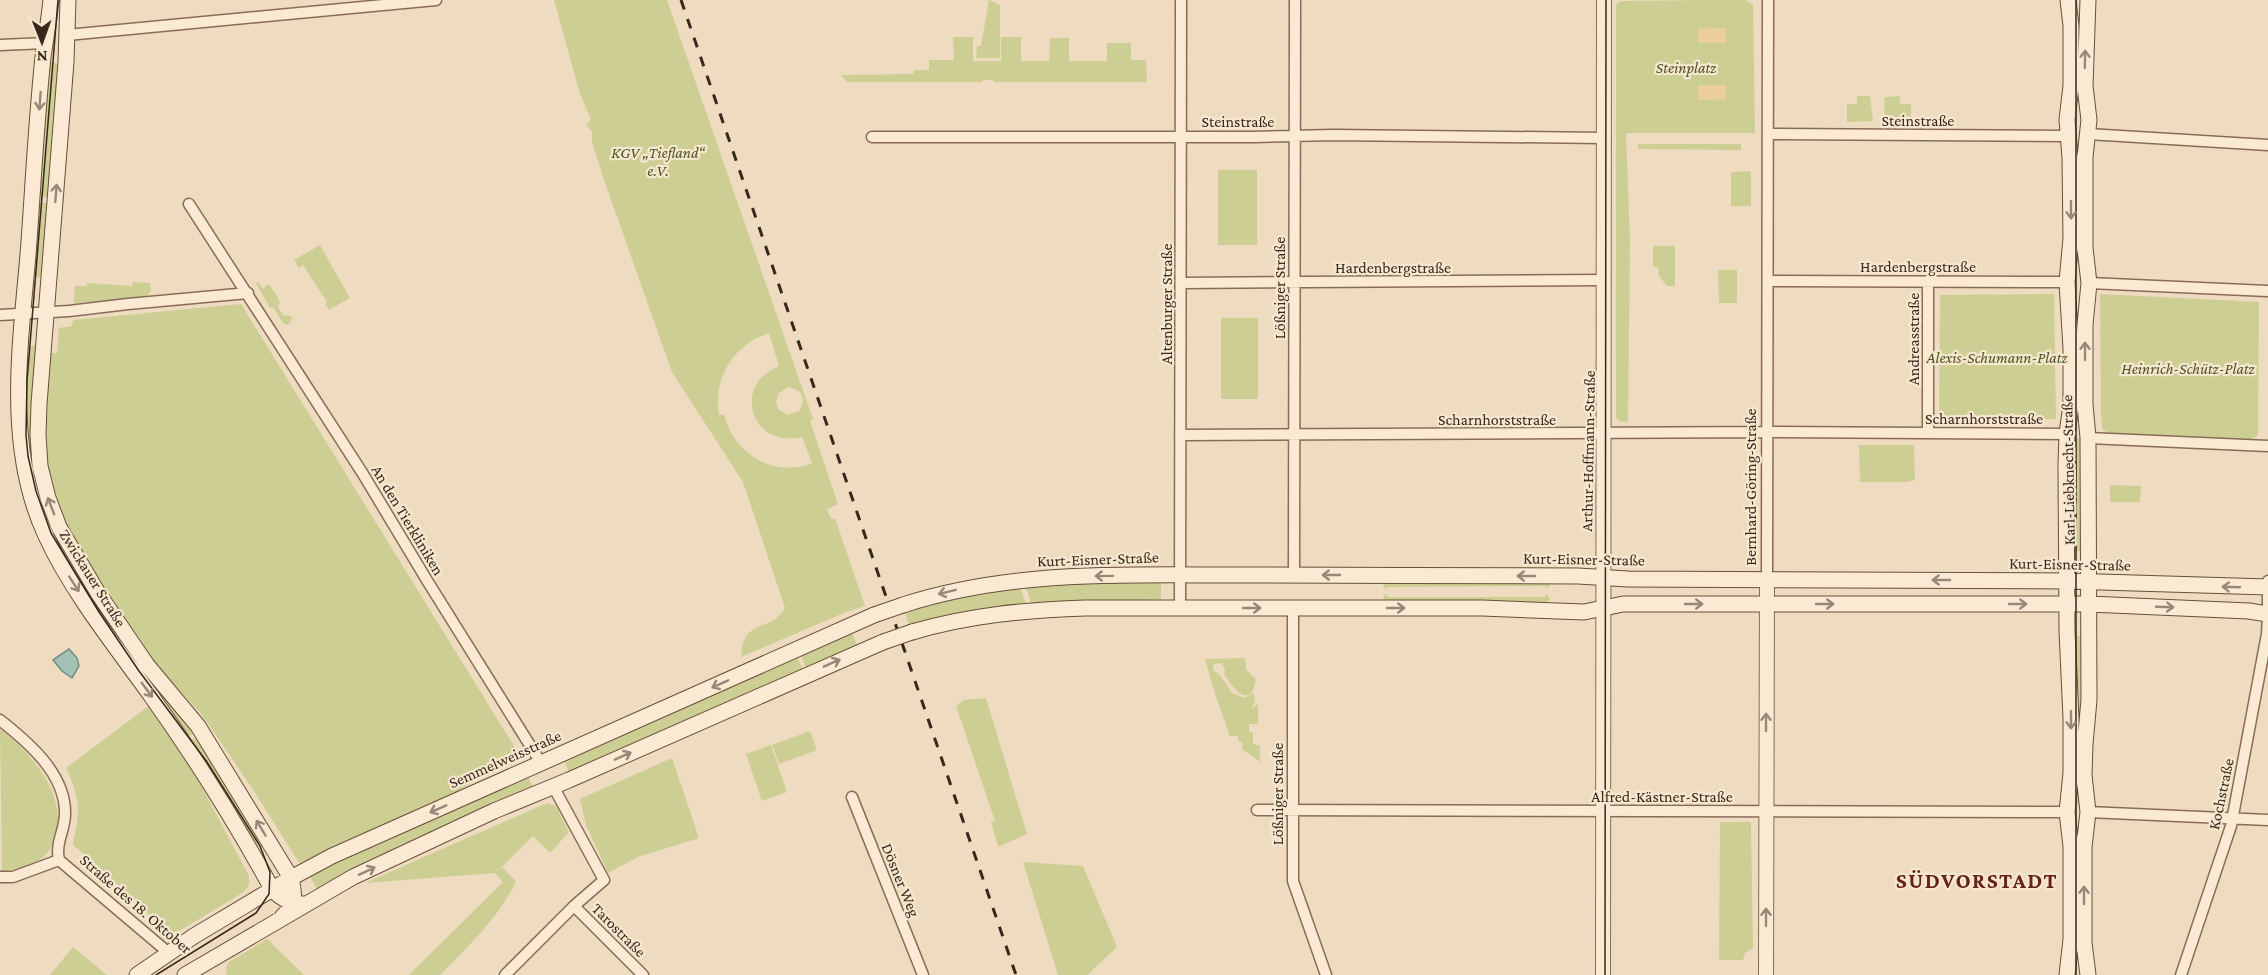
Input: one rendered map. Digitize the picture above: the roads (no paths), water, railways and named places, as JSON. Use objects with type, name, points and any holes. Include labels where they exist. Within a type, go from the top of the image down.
[{"type":"main road","name":"Zwickauer Straße","points":[[51,0],[23,313],[21,446],[29,490],[46,536],[64,568],[119,653],[211,784],[272,889],[280,898],[300,903]]},
{"type":"main road","name":"Zwickauer Straße","points":[[68,0],[39,404],[38,451],[48,498],[59,527],[98,593],[162,684],[198,726],[291,878],[295,897],[300,903]]},
{"type":"main road","name":"Karl-Liebknecht-Straße","points":[[2067,975],[2071,939],[2071,846],[2067,812],[2071,729],[2067,604],[2067,434],[2071,405],[2071,349],[2067,282],[2071,238],[2067,120],[2071,86],[2071,26],[2068,0]]},
{"type":"main road","name":"Karl-Liebknecht-Straße","points":[[2088,0],[2085,75],[2088,134],[2085,157],[2085,248],[2089,283],[2085,336],[2085,404],[2088,438],[2089,700],[2085,767],[2088,812],[2084,847],[2084,943],[2088,975]]},
{"type":"main road","name":"Kurt-Eisner-Straße","points":[[903,605],[969,587],[1020,579],[1108,575],[1578,576],[1767,580],[2088,581],[2268,587]]},
{"type":"main road","points":[[187,975],[282,917],[300,903],[494,811],[883,642],[964,618],[1013,611],[1086,608],[1482,608],[1584,612],[1623,604],[2089,604],[2249,611],[2268,615]]},
{"type":"main road","name":"Semmelweisstraße","points":[[137,975],[194,936],[272,889],[343,852],[874,615],[903,605]]},
{"type":"main road","points":[[541,763],[553,786]]},
{"type":"main road","name":"Straße des 18. Oktober","points":[[170,954],[187,975]]},
{"type":"street","points":[[67,35],[436,0]]},
{"type":"street","name":"Altenburger Straße","points":[[1180,608],[1181,0]]},
{"type":"street","name":"Lößniger Straße","points":[[1294,575],[1295,0]]},
{"type":"street","name":"Arthur-Hoffmann-Straße","points":[[1603,975],[1604,0]]},
{"type":"street","name":"Bernhard-Göring-Straße","points":[[1766,975],[1768,0]]},
{"type":"street","points":[[0,45],[46,43]]},
{"type":"street","name":"Steinstraße","points":[[1768,134],[2068,136]]},
{"type":"street","points":[[2088,134],[2268,145]]},
{"type":"street","name":"Steinstraße","points":[[872,137],[1605,138]]},
{"type":"street","name":"An den Tierkliniken","points":[[189,204],[381,501],[428,582],[541,763]]},
{"type":"street","name":"Hardenbergstraße","points":[[1181,283],[1605,280]]},
{"type":"street","name":"Hardenbergstraße","points":[[1768,281],[2067,282]]},
{"type":"street","name":"Andreasstraße","points":[[1928,432],[1929,281]]},
{"type":"street","points":[[2089,283],[2268,291]]},
{"type":"street","points":[[0,315],[248,293]]},
{"type":"street","name":"Scharnhorststraße","points":[[1180,435],[1767,432],[2067,434]]},
{"type":"street","points":[[2088,438],[2268,446]]},
{"type":"street","points":[[2268,580],[2268,609]]},
{"type":"street","name":"Lößniger Straße","points":[[1293,608],[1293,881],[1326,975]]},
{"type":"street","name":"Kochstraße","points":[[2181,975],[2232,819],[2267,634],[2268,615]]},
{"type":"street","points":[[0,720],[34,751],[52,772],[62,792],[65,815],[57,847],[59,860],[13,877],[0,877]]},
{"type":"street","points":[[505,975],[574,906],[604,880],[553,786]]},
{"type":"street","name":"Dösner Weg","points":[[852,797],[923,975]]},
{"type":"street","name":"Alfred-Kästner-Straße","points":[[1257,810],[2067,812]]},
{"type":"street","points":[[2088,812],[2268,820]]},
{"type":"street","name":"Straße des 18. Oktober","points":[[59,860],[170,954]]},
{"type":"street","name":"Tarostraße","points":[[574,906],[643,975]]},
{"type":"tram line","points":[[58,0],[27,381],[26,435],[36,491],[51,533],[99,612],[139,671],[207,762],[260,846],[270,872],[269,894],[256,913],[156,975]]},
{"type":"tram line","points":[[1605,975],[1606,0]]},
{"type":"tram line","points":[[2076,0],[2076,975]]},
{"type":"railway","points":[[681,0],[1016,975]]},
{"type":"district","name":"SÜDVORSTADT","points":[[1977,880]]},
{"type":"park label","name":"Steinplatz","points":[[1686,67]]},
{"type":"park label","name":"KGV „Tiefland“ e.V.","points":[[658,161]]},
{"type":"park label","name":"Alexis-Schumann-Platz","points":[[1997,357]]},
{"type":"park label","name":"Heinrich-Schütz-Platz","points":[[2188,368]]}]
